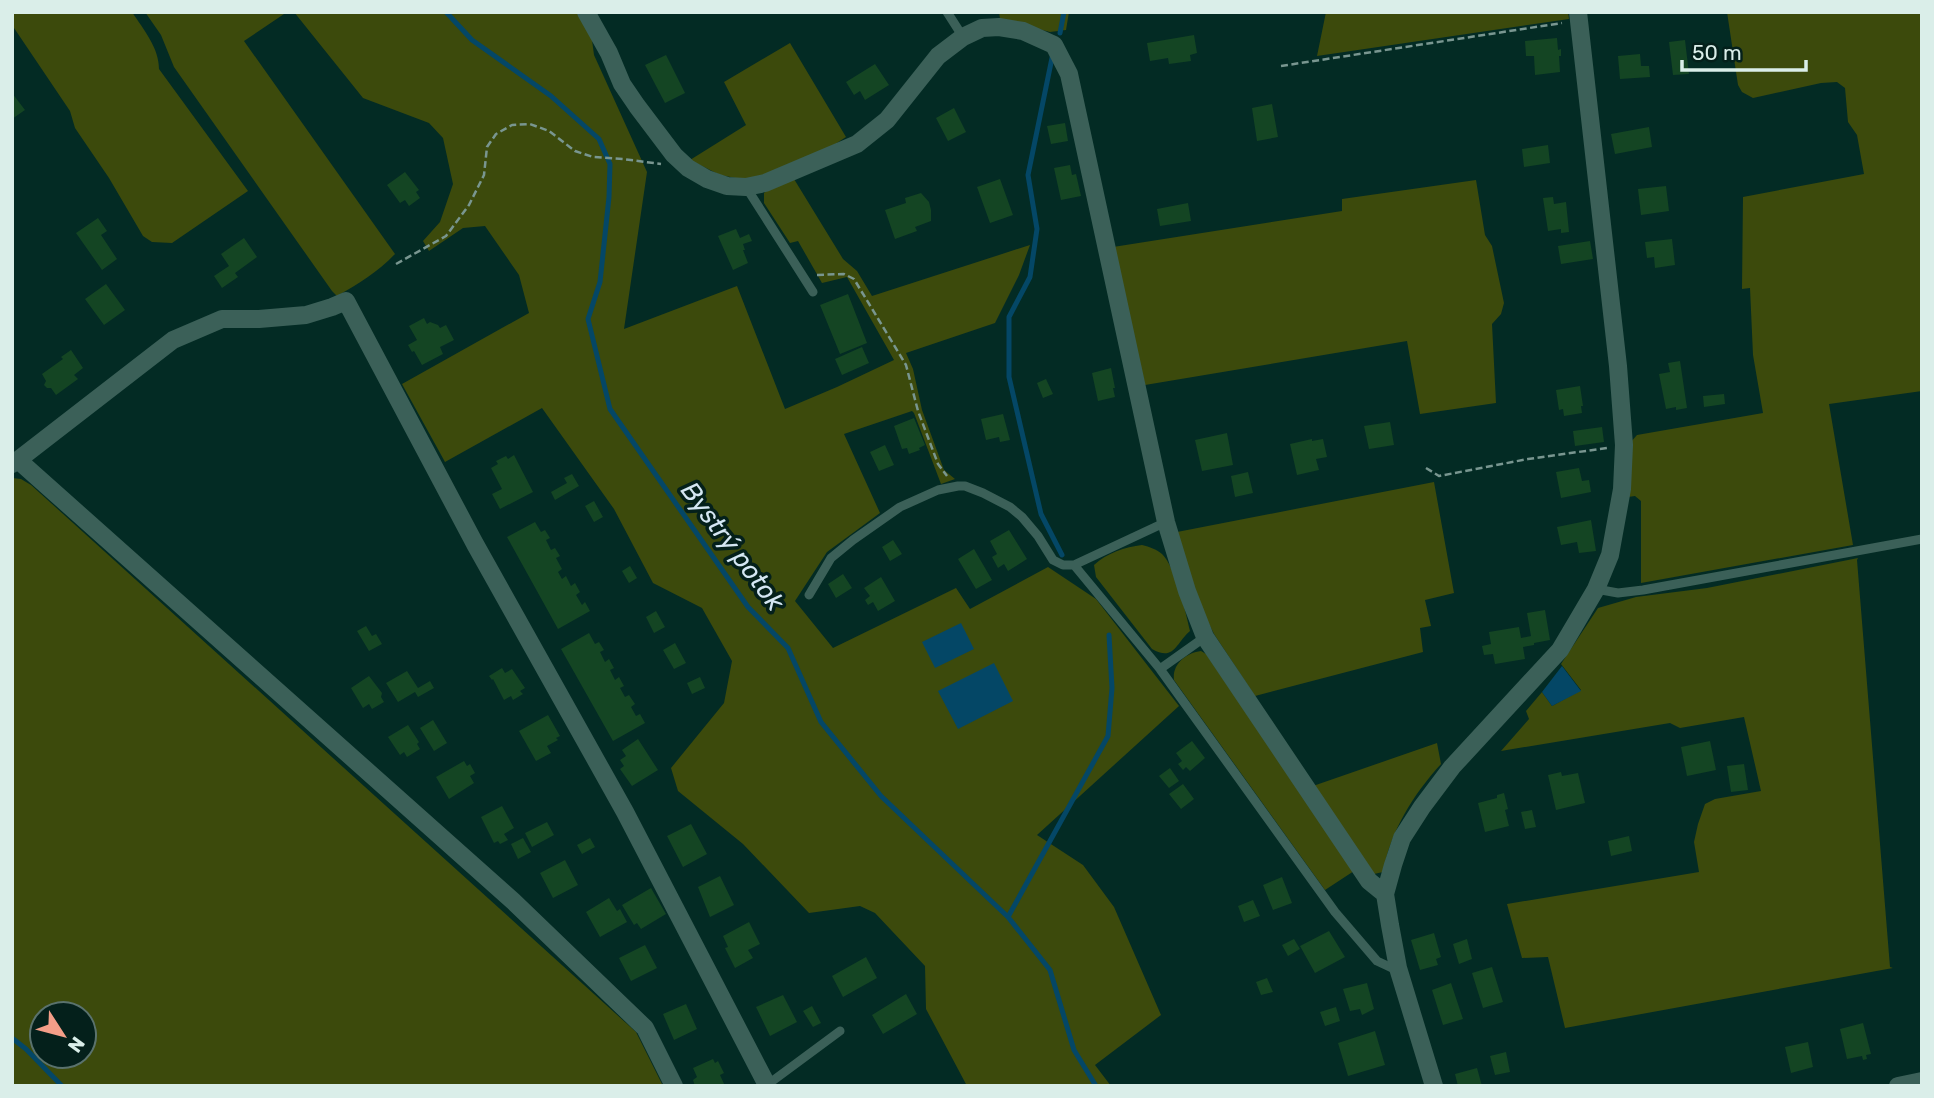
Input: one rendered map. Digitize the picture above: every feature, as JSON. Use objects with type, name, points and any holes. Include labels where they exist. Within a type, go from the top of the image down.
[{"type":"street","points":[[586,12],[609,53],[622,84],[674,155],[688,168],[727,186],[746,187],[765,183],[857,144],[887,120],[938,56],[963,37],[982,28],[999,27],[1023,31],[1055,45],[1069,74],[1166,522],[1186,591],[1205,637],[1369,881],[1385,894]]},
{"type":"street","points":[[1434,1086],[1398,968],[1385,894],[1402,838],[1452,767],[1560,650],[1596,589],[1610,555],[1618,521],[1624,446],[1578,17]]},
{"type":"street","points":[[674,1086],[645,1028],[550,937],[433,829],[15,462],[173,340],[222,319],[259,320],[306,315],[346,300],[469,532],[625,813],[766,1085]]},
{"type":"street","points":[[1898,1086],[1922,1081]]},
{"type":"lane","points":[[947,12],[963,37]]},
{"type":"lane","points":[[746,187],[813,292]]},
{"type":"lane","points":[[809,595],[831,558],[853,540],[900,507],[938,490],[965,486],[1010,507],[1038,536],[1053,560],[1063,565],[1074,565],[1166,522]]},
{"type":"lane","points":[[1596,589],[1618,593],[1643,590],[1922,538]]},
{"type":"lane","points":[[1074,565],[1160,669],[1335,912],[1377,961],[1398,968]]},
{"type":"lane","points":[[1160,669],[1205,637]]},
{"type":"lane","points":[[766,1085],[840,1031]]},
{"type":"path","points":[[1281,66],[1578,17]]},
{"type":"path","points":[[396,264],[446,236],[468,205],[484,175],[487,147],[496,134],[512,125],[530,124],[549,131],[575,151],[593,157],[688,168]]},
{"type":"path","points":[[803,276],[844,274],[853,279],[906,365],[918,411],[938,464],[958,486]]},
{"type":"path","points":[[1426,468],[1439,476],[1528,459],[1624,446]]},
{"type":"green space","points":[[12,12],[132,12],[154,46],[159,69],[248,191],[172,243],[152,242],[143,236],[109,178],[75,128],[70,111],[12,25]]},
{"type":"green space","points":[[145,12],[287,12],[244,41],[395,254],[375,272],[337,296],[174,67],[161,35]]},
{"type":"green space","points":[[294,12],[578,12],[592,40],[594,55],[647,172],[624,329],[737,286],[785,409],[894,360],[847,277],[822,283],[798,241],[790,243],[764,203],[764,193],[769,189],[794,179],[843,259],[857,271],[872,296],[1030,245],[1019,275],[995,323],[906,353],[913,369],[922,410],[944,470],[955,479],[941,484],[912,411],[844,434],[880,513],[827,552],[795,601],[833,648],[956,588],[970,609],[1048,567],[1096,599],[1179,706],[1037,835],[1083,865],[1114,907],[1161,1015],[1095,1065],[1111,1086],[967,1086],[926,1009],[925,966],[875,913],[860,906],[809,913],[743,844],[678,791],[671,768],[724,703],[732,661],[702,608],[653,583],[614,509],[542,408],[445,462],[402,384],[529,313],[519,275],[485,226],[463,228],[429,251],[423,241],[440,222],[453,184],[443,138],[429,123],[363,98]]},
{"type":"green space","points":[[999,12],[1069,12],[1066,30],[1050,32],[1000,19]]},
{"type":"green space","points":[[1326,12],[1568,12],[1569,19],[1317,56]]},
{"type":"green space","points":[[1727,12],[1922,12],[1922,391],[1829,404],[1853,545],[1641,583],[1641,501],[1635,496],[1628,497],[1630,443],[1637,435],[1763,413],[1753,355],[1750,288],[1742,289],[1743,197],[1864,174],[1857,135],[1848,122],[1845,88],[1837,82],[1821,83],[1753,98],[1742,92],[1738,85]]},
{"type":"green space","points":[[790,43],[846,137],[823,152],[762,178],[741,179],[720,175],[690,160],[746,125],[724,82]]},
{"type":"green space","points":[[1476,180],[1485,235],[1492,246],[1504,303],[1501,314],[1492,324],[1496,403],[1420,414],[1407,341],[1145,385],[1113,247],[1342,211],[1342,199]]},
{"type":"green space","points":[[12,478],[21,479],[31,485],[636,1032],[663,1086],[12,1086]]},
{"type":"green space","points":[[1434,482],[1454,593],[1425,600],[1431,626],[1420,628],[1423,652],[1255,696],[1214,634],[1201,608],[1177,532]]},
{"type":"green space","points":[[1142,545],[1162,554],[1167,560],[1179,590],[1190,631],[1170,652],[1152,649],[1096,577],[1094,565],[1099,561],[1116,551]]},
{"type":"green space","points":[[1858,558],[1890,967],[1893,968],[1565,1028],[1548,957],[1522,958],[1507,904],[1699,872],[1694,842],[1705,804],[1715,799],[1761,791],[1744,717],[1680,728],[1670,723],[1501,751],[1529,719],[1526,711],[1542,692],[1552,706],[1581,690],[1561,664],[1598,608],[1636,597],[1707,588]]},
{"type":"green space","points":[[1201,651],[1206,654],[1354,871],[1325,890],[1174,680],[1175,669],[1181,660]]},
{"type":"green space","points":[[1437,743],[1441,764],[1404,814],[1383,872],[1374,874],[1313,786]]},
{"type":"water","points":[[961,623],[974,649],[935,668],[922,642]]},
{"type":"water","points":[[994,663],[1013,701],[958,729],[938,691]]},
{"type":"water","points":[[1562,666],[1581,691],[1552,706],[1542,692]]},
{"type":"building","points":[[1194,35],[1197,53],[1190,55],[1191,61],[1169,64],[1168,58],[1150,61],[1147,43]]},
{"type":"building","points":[[1557,38],[1558,50],[1561,49],[1560,72],[1535,75],[1534,56],[1526,56],[1525,41]]},
{"type":"building","points":[[1685,40],[1689,74],[1673,75],[1669,42]]},
{"type":"building","points":[[1640,54],[1641,66],[1649,66],[1650,77],[1620,79],[1618,56]]},
{"type":"building","points":[[666,55],[685,93],[665,103],[645,65]]},
{"type":"building","points":[[875,64],[889,85],[865,100],[860,91],[854,95],[846,82]]},
{"type":"building","points":[[12,93],[25,110],[12,119]]},
{"type":"building","points":[[1272,104],[1278,137],[1257,141],[1252,108]]},
{"type":"building","points":[[954,108],[966,132],[948,141],[936,118]]},
{"type":"building","points":[[1065,123],[1068,141],[1051,144],[1047,126]]},
{"type":"building","points":[[1649,127],[1652,147],[1615,154],[1611,134]]},
{"type":"building","points":[[1548,145],[1550,163],[1524,167],[1522,149]]},
{"type":"building","points":[[1070,165],[1072,175],[1076,174],[1081,196],[1061,200],[1054,168]]},
{"type":"building","points":[[405,172],[419,190],[416,192],[420,198],[409,206],[405,200],[400,203],[387,185]]},
{"type":"building","points":[[1000,179],[1013,215],[990,223],[977,187]]},
{"type":"building","points":[[1666,186],[1669,211],[1641,215],[1638,189]]},
{"type":"building","points":[[921,193],[929,202],[931,221],[915,227],[917,231],[895,239],[885,210],[906,203],[905,198]]},
{"type":"building","points":[[1553,197],[1554,204],[1566,202],[1569,232],[1561,233],[1561,229],[1548,231],[1543,198]]},
{"type":"building","points":[[1188,203],[1191,221],[1160,226],[1157,209]]},
{"type":"building","points":[[98,218],[107,231],[101,235],[117,259],[102,270],[76,233]]},
{"type":"building","points":[[736,229],[740,238],[749,234],[752,241],[743,244],[748,263],[733,270],[718,236]]},
{"type":"building","points":[[244,238],[257,257],[235,273],[238,277],[222,288],[214,276],[229,266],[221,254]]},
{"type":"building","points":[[1672,239],[1675,265],[1655,268],[1654,257],[1647,258],[1645,242]]},
{"type":"building","points":[[1590,241],[1593,259],[1561,264],[1558,246]]},
{"type":"building","points":[[106,284],[125,310],[104,325],[85,299]]},
{"type":"building","points":[[848,294],[867,343],[840,354],[820,305]]},
{"type":"building","points":[[424,318],[427,324],[430,322],[440,328],[446,325],[454,340],[440,347],[443,354],[422,365],[408,345],[417,340],[409,326]]},
{"type":"building","points":[[862,347],[869,363],[842,375],[835,359]]},
{"type":"building","points":[[71,350],[83,368],[74,375],[78,379],[56,395],[51,388],[44,385],[46,381],[42,374]]},
{"type":"building","points":[[1680,361],[1687,408],[1666,409],[1659,374],[1670,372],[1668,363]]},
{"type":"building","points":[[1111,368],[1115,397],[1098,401],[1092,373]]},
{"type":"building","points":[[1046,379],[1053,394],[1043,398],[1037,383]]},
{"type":"building","points":[[1580,386],[1582,413],[1564,416],[1563,409],[1559,410],[1556,390]]},
{"type":"building","points":[[1724,394],[1725,404],[1704,407],[1703,396]]},
{"type":"building","points":[[1003,414],[1010,440],[1000,442],[999,437],[986,440],[981,419]]},
{"type":"building","points":[[914,418],[925,445],[909,454],[907,448],[902,449],[894,426]]},
{"type":"building","points":[[1390,422],[1394,445],[1369,449],[1364,426]]},
{"type":"building","points":[[1602,427],[1604,442],[1575,446],[1573,431]]},
{"type":"building","points":[[1227,433],[1233,465],[1202,471],[1195,440]]},
{"type":"building","points":[[1323,439],[1327,457],[1316,459],[1319,470],[1297,475],[1290,444]]},
{"type":"building","points":[[885,445],[894,465],[879,471],[870,452]]},
{"type":"building","points":[[514,455],[533,492],[500,509],[492,494],[502,489],[491,468],[498,464],[496,461]]},
{"type":"building","points":[[1579,468],[1582,481],[1589,480],[1591,492],[1561,498],[1556,472]]},
{"type":"building","points":[[1248,472],[1253,493],[1235,497],[1231,476]]},
{"type":"building","points":[[572,474],[579,486],[555,500],[551,492],[567,483],[564,478]]},
{"type":"building","points":[[594,501],[603,517],[594,522],[585,506]]},
{"type":"building","points":[[1591,520],[1596,551],[1579,553],[1577,542],[1561,545],[1557,527]]},
{"type":"building","points":[[535,522],[541,532],[545,530],[550,538],[546,540],[551,550],[555,548],[560,556],[556,558],[562,569],[558,572],[562,579],[566,576],[571,586],[575,583],[580,592],[576,595],[582,605],[585,602],[590,611],[558,629],[507,537]]},
{"type":"building","points":[[1009,530],[1027,559],[1008,571],[1004,564],[998,568],[992,557],[997,554],[990,541]]},
{"type":"building","points":[[893,540],[902,554],[890,561],[882,547]]},
{"type":"building","points":[[974,549],[992,580],[976,589],[958,559]]},
{"type":"building","points":[[630,566],[637,578],[629,583],[622,571]]},
{"type":"building","points":[[843,574],[852,588],[836,598],[828,584]]},
{"type":"building","points":[[881,577],[895,601],[878,611],[873,602],[868,605],[865,600],[870,596],[864,588]]},
{"type":"building","points":[[1545,610],[1550,640],[1523,647],[1525,659],[1495,664],[1493,654],[1484,655],[1482,646],[1491,644],[1489,632],[1519,627],[1521,638],[1531,636],[1527,613]]},
{"type":"building","points":[[656,611],[665,627],[654,633],[646,617]]},
{"type":"building","points":[[366,626],[372,636],[376,634],[382,644],[369,651],[357,631]]},
{"type":"building","points":[[589,633],[595,644],[599,642],[604,650],[600,652],[605,662],[609,659],[614,668],[610,670],[615,680],[619,677],[624,686],[620,688],[625,697],[629,695],[635,704],[631,707],[636,716],[640,714],[645,723],[613,741],[561,649]]},
{"type":"building","points":[[675,643],[686,663],[674,669],[663,650]]},
{"type":"building","points":[[502,668],[505,673],[512,669],[525,688],[520,691],[523,694],[513,700],[511,696],[504,700],[489,676]]},
{"type":"building","points":[[407,671],[418,688],[430,681],[434,688],[418,697],[415,692],[398,702],[386,683]]},
{"type":"building","points":[[369,676],[382,693],[384,702],[372,709],[369,704],[363,708],[351,688]]},
{"type":"building","points":[[700,677],[705,688],[692,694],[687,683]]},
{"type":"building","points":[[548,715],[560,736],[547,746],[551,753],[536,761],[519,731]]},
{"type":"building","points":[[433,720],[447,743],[434,751],[420,728]]},
{"type":"building","points":[[408,725],[419,742],[417,744],[420,749],[407,757],[404,752],[400,755],[388,737]]},
{"type":"building","points":[[638,739],[658,770],[632,786],[620,769],[624,766],[620,760],[626,756],[622,750]]},
{"type":"building","points":[[1192,741],[1205,758],[1190,771],[1186,767],[1183,770],[1178,764],[1182,761],[1176,753]]},
{"type":"building","points":[[1710,741],[1716,770],[1687,776],[1681,747]]},
{"type":"building","points":[[464,761],[467,766],[470,764],[475,773],[470,776],[474,783],[449,799],[436,777]]},
{"type":"building","points":[[1744,764],[1748,790],[1731,792],[1727,766]]},
{"type":"building","points":[[1170,768],[1179,781],[1169,788],[1159,776]]},
{"type":"building","points":[[1561,772],[1562,776],[1578,773],[1585,803],[1556,810],[1548,775]]},
{"type":"building","points":[[1183,784],[1194,799],[1181,809],[1169,794]]},
{"type":"building","points":[[1504,793],[1509,826],[1485,832],[1478,803],[1497,798],[1497,795]]},
{"type":"building","points":[[502,806],[514,828],[504,834],[508,840],[500,844],[498,841],[494,843],[481,817]]},
{"type":"building","points":[[1532,810],[1536,827],[1525,829],[1521,812]]},
{"type":"building","points":[[547,822],[554,835],[532,847],[525,833]]},
{"type":"building","points":[[691,824],[707,854],[683,867],[667,836]]},
{"type":"building","points":[[1629,836],[1632,851],[1611,856],[1608,841]]},
{"type":"building","points":[[523,838],[531,852],[518,859],[511,844]]},
{"type":"building","points":[[590,838],[595,847],[582,854],[577,845]]},
{"type":"building","points":[[565,860],[578,885],[553,898],[540,873]]},
{"type":"building","points":[[720,876],[734,905],[710,917],[698,887]]},
{"type":"building","points":[[1282,877],[1292,903],[1273,910],[1263,885]]},
{"type":"building","points":[[651,888],[666,914],[641,929],[637,923],[634,925],[622,905]]},
{"type":"building","points":[[609,898],[617,911],[620,909],[627,922],[600,937],[586,912]]},
{"type":"building","points":[[1253,900],[1260,916],[1244,922],[1238,906]]},
{"type":"building","points":[[749,922],[760,944],[748,950],[753,958],[735,968],[725,948],[728,947],[723,936]]},
{"type":"building","points":[[1329,931],[1345,957],[1315,973],[1300,946]]},
{"type":"building","points":[[1434,933],[1441,957],[1436,959],[1438,965],[1420,970],[1411,940]]},
{"type":"building","points":[[1294,939],[1300,949],[1288,956],[1282,945]]},
{"type":"building","points":[[1467,939],[1472,959],[1459,964],[1453,944]]},
{"type":"building","points":[[645,945],[657,968],[631,981],[619,958]]},
{"type":"building","points":[[866,957],[877,978],[843,997],[832,976]]},
{"type":"building","points":[[1492,967],[1503,1002],[1483,1008],[1472,973]]},
{"type":"building","points":[[1267,978],[1273,992],[1261,995],[1256,982]]},
{"type":"building","points":[[1367,983],[1374,1009],[1362,1015],[1360,1009],[1350,1011],[1343,989]]},
{"type":"building","points":[[1451,983],[1463,1019],[1443,1025],[1432,990]]},
{"type":"building","points":[[906,994],[917,1014],[883,1034],[872,1015]]},
{"type":"building","points":[[783,995],[797,1022],[770,1036],[756,1007]]},
{"type":"building","points":[[686,1004],[697,1029],[674,1040],[663,1014]]},
{"type":"building","points":[[812,1006],[821,1023],[813,1027],[803,1011]]},
{"type":"building","points":[[1336,1007],[1340,1021],[1325,1026],[1320,1012]]},
{"type":"building","points":[[1863,1023],[1871,1054],[1866,1055],[1867,1059],[1863,1060],[1862,1056],[1847,1059],[1840,1029]]},
{"type":"building","points":[[1375,1031],[1385,1065],[1348,1076],[1338,1043]]},
{"type":"building","points":[[1808,1042],[1813,1067],[1791,1073],[1785,1047]]},
{"type":"building","points":[[1506,1052],[1510,1072],[1495,1075],[1490,1056]]},
{"type":"building","points":[[713,1059],[715,1063],[718,1061],[724,1073],[720,1075],[725,1086],[695,1086],[693,1080],[697,1077],[693,1068]]},
{"type":"building","points":[[1477,1068],[1482,1086],[1458,1086],[1455,1074]]},
{"type":"waterway","name":"Bystrý potok","points":[[446,12],[472,40],[551,96],[599,139],[610,164],[600,282],[588,319],[610,409],[748,607],[788,648],[821,722],[881,796],[1008,917],[1050,970],[1074,1050],[1096,1086]]},
{"type":"waterway","points":[[1060,33],[1064,12]]},
{"type":"waterway","points":[[1053,53],[1028,175],[1037,229],[1030,277],[1009,317],[1009,377],[1041,514],[1062,555]]},
{"type":"waterway","points":[[1008,917],[1108,736],[1112,688],[1109,635]]},
{"type":"waterway","points":[[12,1038],[62,1086]]}]
